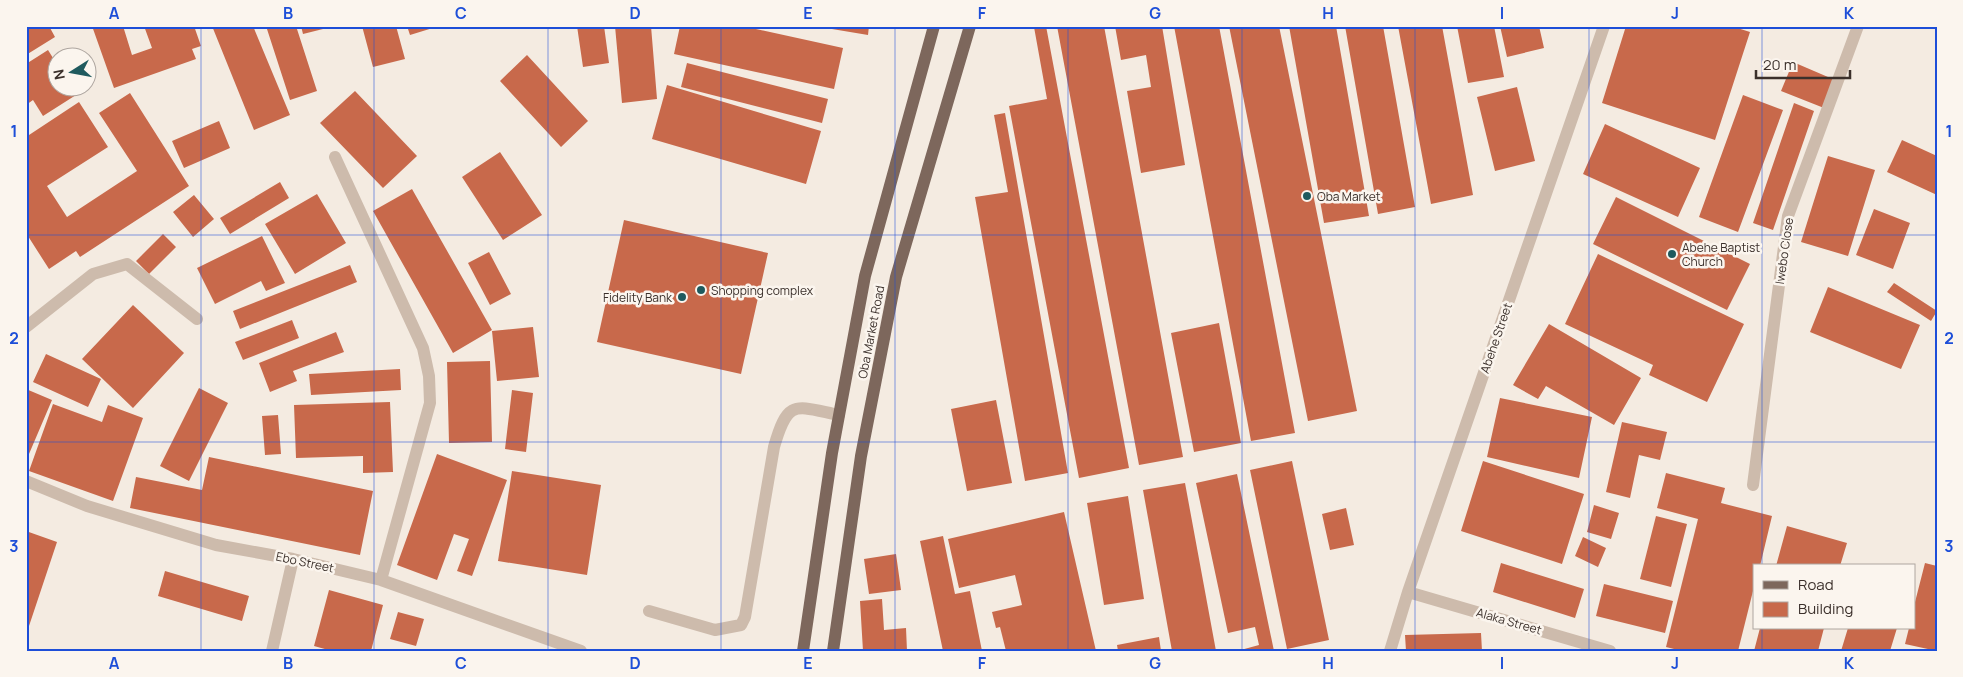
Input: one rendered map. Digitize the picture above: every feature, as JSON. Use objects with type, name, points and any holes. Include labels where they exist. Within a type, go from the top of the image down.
[{"type":"main road","name":"Oba Market Road","points":[[803,651],[839,415],[865,276],[934,26]]},
{"type":"main road","name":"Oba Market Road","points":[[833,651],[861,456],[896,277],[970,26]]},
{"type":"street","name":"Abehe Street","points":[[1390,651],[1408,592],[1604,26]]},
{"type":"street","name":"Iwebo Close","points":[[1753,485],[1788,216],[1858,26]]},
{"type":"street","points":[[335,157],[423,348],[429,376],[430,403],[381,580]]},
{"type":"street","points":[[26,328],[93,274],[127,264],[197,319]]},
{"type":"street","points":[[649,611],[715,630],[741,625],[745,617],[774,447],[781,423],[789,410],[800,407],[839,415]]},
{"type":"street","name":"Ebo Street","points":[[26,481],[87,506],[216,545],[294,559],[381,580],[581,651]]},
{"type":"street","points":[[272,651],[294,559]]},
{"type":"street","name":"Alaka Street","points":[[1408,592],[1610,651]]},
{"type":"building","points":[[29,26],[49,26],[55,37],[26,55],[26,28]]},
{"type":"building","points":[[92,26],[123,26],[132,55],[152,48],[144,26],[194,26],[201,46],[192,49],[196,59],[114,88]]},
{"type":"building","points":[[212,26],[253,26],[290,115],[254,130]]},
{"type":"building","points":[[266,26],[296,26],[317,91],[290,100]]},
{"type":"building","points":[[301,26],[331,26],[331,27],[303,34]]},
{"type":"building","points":[[362,26],[396,26],[405,59],[373,67]]},
{"type":"building","points":[[407,26],[436,26],[436,27],[410,35]]},
{"type":"building","points":[[577,26],[604,26],[609,63],[583,67]]},
{"type":"building","points":[[615,26],[651,26],[657,99],[622,103]]},
{"type":"building","points":[[680,26],[742,26],[843,48],[834,89],[674,54]]},
{"type":"building","points":[[814,26],[869,26],[868,35]]},
{"type":"building","points":[[1046,26],[1129,468],[1079,478],[1009,106],[1047,99],[1034,27]]},
{"type":"building","points":[[1057,26],[1104,26],[1183,457],[1139,465]]},
{"type":"building","points":[[1115,26],[1162,26],[1185,165],[1141,173],[1127,91],[1151,87],[1146,55],[1121,60]]},
{"type":"building","points":[[1174,26],[1219,26],[1295,433],[1251,441]]},
{"type":"building","points":[[1229,26],[1279,26],[1357,411],[1308,421]]},
{"type":"building","points":[[1289,26],[1336,26],[1369,216],[1324,223]]},
{"type":"building","points":[[1345,26],[1383,26],[1415,207],[1378,214]]},
{"type":"building","points":[[1398,26],[1442,26],[1473,195],[1431,204]]},
{"type":"building","points":[[1457,26],[1494,26],[1504,77],[1468,83]]},
{"type":"building","points":[[1500,26],[1539,26],[1544,48],[1507,57]]},
{"type":"building","points":[[1626,26],[1731,26],[1750,32],[1715,140],[1602,103]]},
{"type":"building","points":[[48,50],[48,98],[71,98],[43,116],[33,100],[26,105],[26,64]]},
{"type":"building","points":[[527,55],[588,121],[561,147],[500,81]]},
{"type":"building","points":[[1793,62],[1835,80],[1824,108],[1781,91]]},
{"type":"building","points":[[687,63],[828,99],[822,123],[681,87]]},
{"type":"building","points":[[667,85],[821,131],[806,184],[652,139]]},
{"type":"building","points":[[1517,87],[1535,161],[1495,171],[1477,97]]},
{"type":"building","points":[[355,91],[417,156],[383,188],[320,123]]},
{"type":"building","points":[[130,93],[189,186],[80,257],[76,251],[49,269],[26,233],[26,137],[79,102],[108,147],[47,186],[67,217],[137,171],[99,113]]},
{"type":"building","points":[[1743,95],[1783,110],[1738,232],[1699,217]]},
{"type":"building","points":[[1794,103],[1814,111],[1773,230],[1753,223]]},
{"type":"building","points":[[1005,113],[1068,473],[1025,481],[975,197],[1008,192],[994,115]]},
{"type":"building","points":[[219,121],[230,148],[184,168],[172,141]]},
{"type":"building","points":[[1605,124],[1700,168],[1678,217],[1583,174]]},
{"type":"building","points":[[1902,140],[1937,156],[1937,195],[1887,172]]},
{"type":"building","points":[[500,152],[542,215],[503,240],[462,177]]},
{"type":"building","points":[[1828,156],[1875,170],[1848,256],[1801,242]]},
{"type":"building","points":[[280,182],[289,198],[230,234],[220,218]]},
{"type":"building","points":[[412,189],[492,330],[453,353],[373,211]]},
{"type":"building","points":[[317,194],[346,243],[295,274],[265,224]]},
{"type":"building","points":[[194,195],[214,219],[193,237],[173,212]]},
{"type":"building","name":"Abehe Baptist Church","points":[[1616,197],[1750,264],[1727,310],[1593,244]]},
{"type":"building","points":[[1874,209],[1910,223],[1893,269],[1856,255]]},
{"type":"building","name":"Fidelity Bank","points":[[624,220],[768,253],[741,374],[597,342]]},
{"type":"building","points":[[163,234],[176,247],[149,274],[136,261]]},
{"type":"building","points":[[262,236],[285,283],[266,291],[261,281],[215,304],[197,268]]},
{"type":"building","points":[[489,252],[511,294],[490,305],[468,263]]},
{"type":"building","points":[[1598,254],[1744,324],[1707,402],[1649,375],[1653,365],[1565,324]]},
{"type":"building","points":[[350,265],[357,282],[240,329],[233,311]]},
{"type":"building","points":[[1894,283],[1937,311],[1931,321],[1887,292]]},
{"type":"building","points":[[1828,287],[1920,325],[1901,369],[1810,332]]},
{"type":"building","points":[[133,305],[184,353],[133,408],[82,359]]},
{"type":"building","points":[[292,320],[299,338],[243,360],[235,342]]},
{"type":"building","points":[[1219,323],[1241,443],[1194,452],[1171,333]]},
{"type":"building","points":[[1549,324],[1641,378],[1614,425],[1546,386],[1538,399],[1513,385]]},
{"type":"building","points":[[533,327],[539,377],[497,381],[492,331]]},
{"type":"building","points":[[336,332],[344,352],[293,371],[297,381],[270,392],[259,363]]},
{"type":"building","points":[[46,354],[101,379],[88,407],[33,382]]},
{"type":"building","points":[[490,361],[492,442],[449,443],[447,362]]},
{"type":"building","points":[[400,369],[401,390],[311,395],[309,374]]},
{"type":"building","points":[[199,388],[228,403],[189,481],[160,466]]},
{"type":"building","points":[[26,389],[52,400],[26,461]]},
{"type":"building","points":[[512,390],[533,393],[526,452],[505,449]]},
{"type":"building","points":[[1500,398],[1592,417],[1579,478],[1487,457]]},
{"type":"building","points":[[996,400],[1012,483],[967,491],[951,409]]},
{"type":"building","points":[[390,402],[393,472],[363,473],[363,456],[296,458],[294,405]]},
{"type":"building","points":[[53,404],[102,422],[108,405],[143,418],[113,501],[29,471]]},
{"type":"building","points":[[278,415],[281,454],[265,455],[262,416]]},
{"type":"building","points":[[1622,422],[1667,432],[1660,460],[1639,455],[1630,498],[1606,492]]},
{"type":"building","points":[[437,454],[507,480],[472,576],[457,571],[469,539],[454,534],[437,580],[397,565]]},
{"type":"building","points":[[209,457],[373,491],[360,555],[130,508],[136,477],[202,490]]},
{"type":"building","points":[[1292,461],[1329,640],[1287,649],[1250,470]]},
{"type":"building","points":[[1483,461],[1584,494],[1562,564],[1461,531]]},
{"type":"building","points":[[512,471],[601,485],[587,575],[498,561]]},
{"type":"building","points":[[1666,473],[1725,488],[1721,503],[1772,516],[1760,564],[1753,564],[1753,591],[1738,651],[1682,651],[1666,647],[1698,519],[1657,508]]},
{"type":"building","points":[[1237,474],[1274,651],[1237,651],[1259,645],[1255,627],[1228,633],[1196,483]]},
{"type":"building","points":[[1185,483],[1216,651],[1172,651],[1143,490]]},
{"type":"building","points":[[1128,496],[1144,599],[1104,605],[1087,503]]},
{"type":"building","points":[[1594,505],[1619,513],[1611,539],[1587,532]]},
{"type":"building","points":[[1346,508],[1354,545],[1330,550],[1322,514]]},
{"type":"building","points":[[1064,512],[1096,651],[1006,651],[1000,627],[996,628],[992,612],[1022,605],[1015,575],[959,588],[948,539]]},
{"type":"building","points":[[1656,516],[1687,524],[1671,587],[1640,579]]},
{"type":"building","points":[[1787,526],[1847,543],[1841,564],[1777,564]]},
{"type":"building","points":[[26,531],[57,542],[27,632],[26,632]]},
{"type":"building","points":[[943,536],[955,594],[970,591],[982,651],[943,651],[920,541]]},
{"type":"building","points":[[1583,537],[1606,548],[1598,567],[1575,556]]},
{"type":"building","points":[[896,554],[901,590],[869,594],[864,559]]},
{"type":"building","points":[[1501,563],[1584,589],[1575,618],[1493,592]]},
{"type":"building","points":[[1925,563],[1937,566],[1937,651],[1905,644],[1908,630],[1916,630],[1916,598]]},
{"type":"building","points":[[165,571],[249,596],[242,621],[158,596]]},
{"type":"building","points":[[1604,584],[1673,601],[1665,633],[1596,616]]},
{"type":"building","points":[[329,590],[383,605],[371,651],[332,651],[314,646]]},
{"type":"building","points":[[882,599],[884,630],[906,628],[907,651],[863,651],[860,601]]},
{"type":"building","points":[[398,612],[424,619],[416,646],[390,639]]},
{"type":"building","points":[[1759,630],[1823,630],[1818,651],[1754,651]]},
{"type":"building","points":[[1847,630],[1896,630],[1890,651],[1841,651]]},
{"type":"building","points":[[1481,633],[1482,651],[1406,651],[1405,635]]},
{"type":"building","points":[[1159,637],[1161,651],[1118,651],[1117,645]]},
{"type":"place","name":"Oba Market","points":[[1307,196]]},
{"type":"place","name":"Abehe Baptist Church","points":[[1672,254]]},
{"type":"place","name":"Shopping complex","points":[[701,290]]},
{"type":"place","name":"Fidelity Bank","points":[[682,297]]}]
